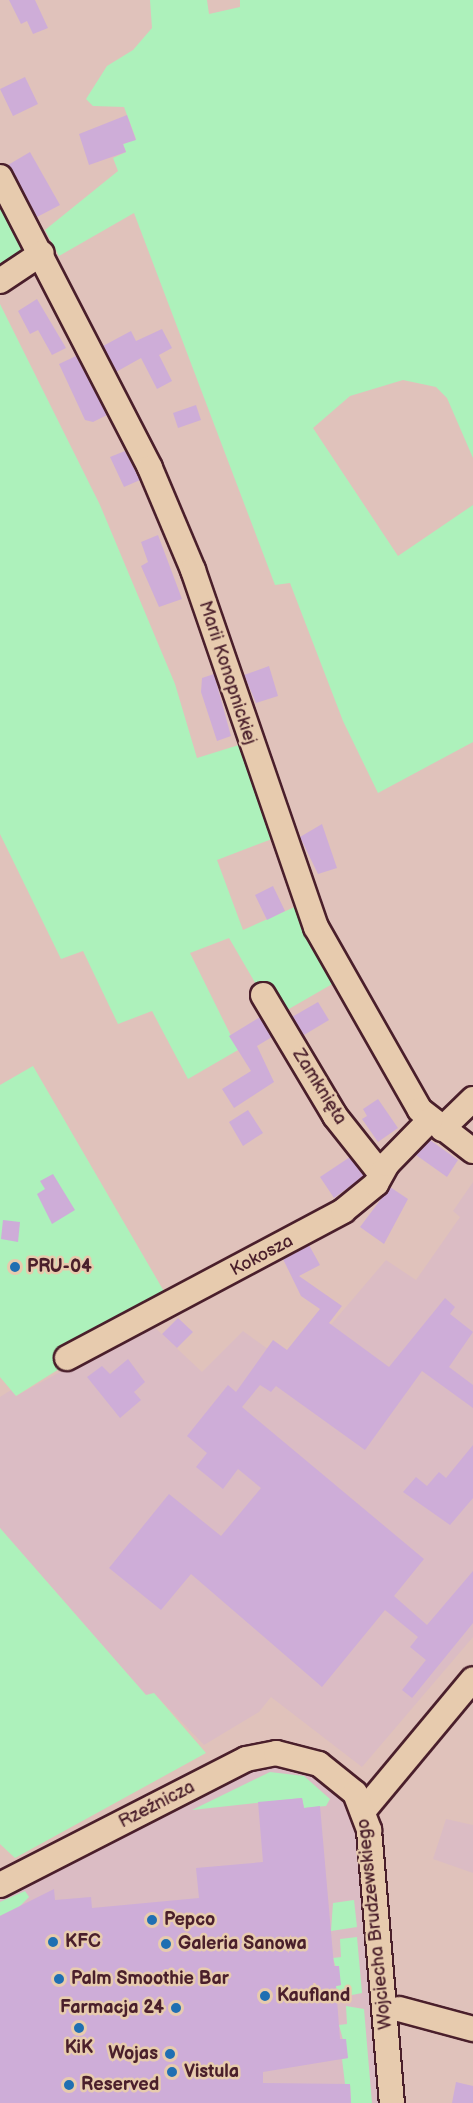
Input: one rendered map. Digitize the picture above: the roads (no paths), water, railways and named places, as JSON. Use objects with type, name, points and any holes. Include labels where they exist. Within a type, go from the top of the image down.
[{"type":"street","name":"Marii Konopnickiej","points":[[0,177],[42,253],[150,468],[193,570],[316,927],[436,1125],[473,1151]]},
{"type":"street","points":[[0,281],[42,253]]},
{"type":"street","name":"Zamknięta","points":[[263,995],[335,1116],[381,1174]]},
{"type":"street","name":"Kokosza","points":[[67,1358],[343,1211],[436,1125],[473,1099]]},
{"type":"street","points":[[364,1810],[473,1679]]},
{"type":"street","name":"Rzeźnicza","points":[[0,1885],[246,1759],[276,1752],[320,1764]]},
{"type":"street","name":"Wojciecha Brudzewskiego","points":[[320,1764],[355,1793],[364,1810],[392,2103]]},
{"type":"street","points":[[399,2009],[473,2029]]},
{"type":"place","name":"PRU-04","points":[[15,1267]]},
{"type":"place","name":"Pepco","points":[[152,1920]]},
{"type":"place","name":"KFC","points":[[53,1942]]},
{"type":"place","name":"Galeria Sanowa","points":[[166,1944]]},
{"type":"place","name":"Palm Smoothie Bar","points":[[59,1979]]},
{"type":"place","name":"Kaufland","points":[[265,1996]]},
{"type":"place","name":"Farmacja 24","points":[[176,2008]]},
{"type":"place","name":"KiK","points":[[79,2028]]},
{"type":"place","name":"Wojas","points":[[170,2054]]},
{"type":"place","name":"Vistula","points":[[172,2072]]},
{"type":"place","name":"Reserved","points":[[69,2085]]}]
